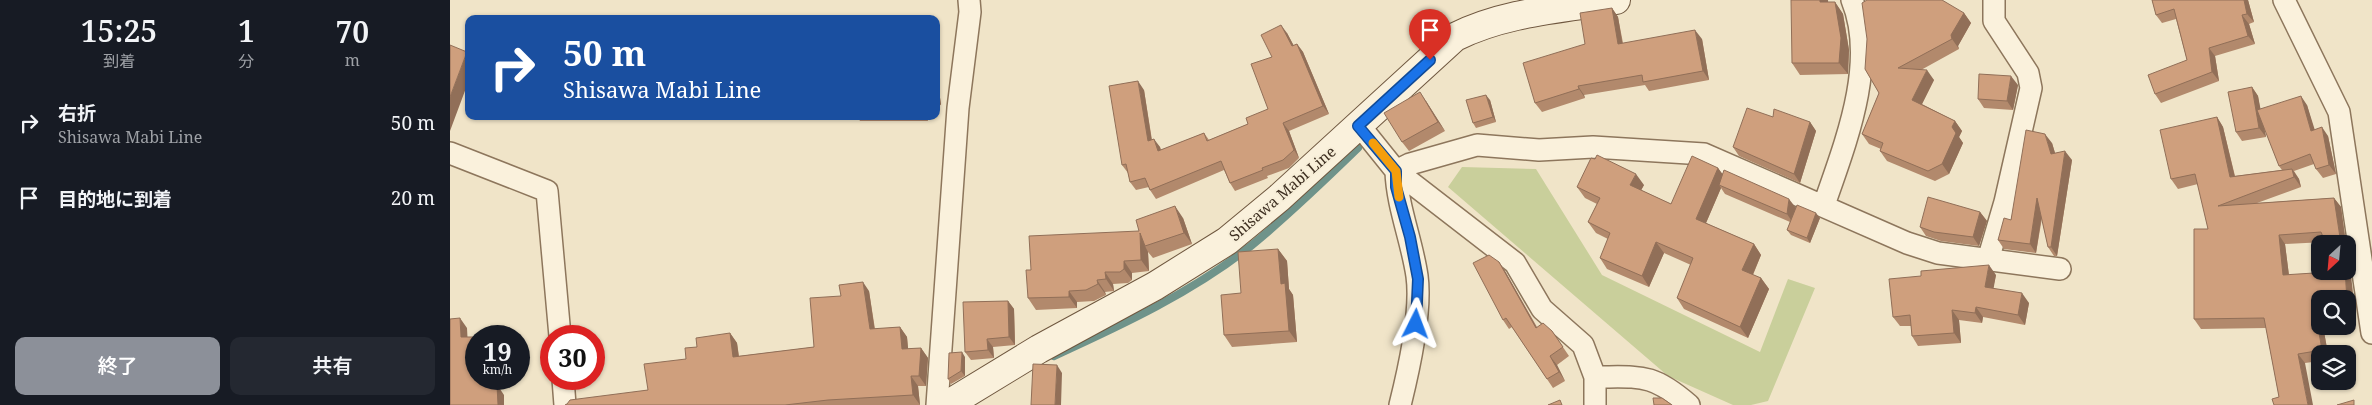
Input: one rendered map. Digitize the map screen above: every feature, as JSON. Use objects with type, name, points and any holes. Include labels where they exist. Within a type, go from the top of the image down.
[{"type":"main road","name":"Shisawa Mabi Line","points":[[947,405],[1039,349],[1207,255],[1273,204],[1455,37],[1480,25],[1504,18],[1616,0]]},
{"type":"street","points":[[937,405],[958,108],[970,12],[969,0]]},
{"type":"street","points":[[1824,205],[1850,127],[1862,51],[1857,12],[1852,0]]},
{"type":"street","points":[[1988,260],[2005,202],[2031,88],[2028,73],[1994,21],[1994,0]]},
{"type":"street","points":[[2284,0],[2339,112],[2372,333]]},
{"type":"street","points":[[1358,126],[1396,171],[1515,263],[1542,309],[1583,345],[1595,377],[1595,405]]},
{"type":"street","points":[[1396,171],[1410,164],[1477,145],[1539,150],[1593,147],[1704,154],[1907,243],[1938,254],[2060,269]]},
{"type":"street","points":[[450,153],[547,191],[559,325]]},
{"type":"street","points":[[1396,171],[1396,187],[1410,237],[1418,279],[1416,324],[1409,368],[1400,405]]},
{"type":"street","points":[[1595,377],[1644,377],[1667,386],[1689,405]]},
{"type":"street","points":[[564,390],[566,405]]},
{"type":"green space","points":[[1462,167],[1536,169],[1602,275],[1760,352],[1788,279],[1815,288],[1768,401],[1751,405],[1733,405],[1668,376],[1448,187]]},
{"type":"building","points":[[1791,0],[1835,2],[1841,38],[1839,63],[1792,63]]},
{"type":"building","points":[[1867,0],[1942,0],[1964,13],[1951,35],[1952,39],[1898,68],[1927,70],[1912,100],[1955,121],[1952,127],[1956,133],[1942,164],[1928,171],[1880,151],[1883,143],[1862,134],[1879,93],[1865,69],[1867,39],[1862,3]]},
{"type":"building","points":[[2152,0],[2244,0],[2247,14],[2242,15],[2248,36],[2209,48],[2212,72],[2155,94],[2148,75],[2187,60],[2174,9],[2156,15]]},
{"type":"building","points":[[1612,8],[1618,44],[1695,30],[1703,71],[1643,82],[1642,75],[1578,86],[1579,89],[1535,103],[1523,63],[1585,44],[1580,13]]},
{"type":"building","points":[[1281,25],[1292,46],[1297,44],[1323,106],[1283,123],[1294,150],[1283,160],[1230,183],[1221,161],[1150,190],[1145,178],[1130,182],[1126,164],[1122,165],[1109,86],[1138,81],[1148,141],[1154,139],[1158,151],[1204,133],[1207,141],[1248,124],[1246,118],[1268,109],[1251,64],[1272,57],[1261,35]]},
{"type":"building","points":[[450,45],[465,51],[465,57],[450,97]]},
{"type":"building","points":[[1979,74],[2011,76],[2007,101],[1978,99]]},
{"type":"building","points":[[2252,87],[2259,128],[2236,132],[2228,92]]},
{"type":"building","points":[[1420,92],[1438,122],[1402,142],[1384,113]]},
{"type":"building","points":[[1486,95],[1493,117],[1473,123],[1466,100]]},
{"type":"building","points":[[2301,96],[2311,131],[2322,127],[2329,165],[2316,169],[2310,154],[2279,166],[2257,110]]},
{"type":"building","points":[[1747,108],[1773,117],[1774,109],[1810,122],[1794,174],[1733,147]]},
{"type":"building","points":[[2217,117],[2230,177],[2292,169],[2294,177],[2218,206],[2334,198],[2340,235],[2322,235],[2321,232],[2279,235],[2283,275],[2311,273],[2311,280],[2346,280],[2346,290],[2311,290],[2311,335],[2319,335],[2321,345],[2311,345],[2311,352],[2298,354],[2308,405],[2274,405],[2272,399],[2279,397],[2264,318],[2194,319],[2194,229],[2208,229],[2195,174],[2171,179],[2160,130]]},
{"type":"building","points":[[2026,130],[2045,134],[2051,154],[2065,151],[2051,247],[2048,247],[2037,198],[2030,244],[1998,240],[2004,218],[2011,220]]},
{"type":"building","points":[[1597,155],[1636,174],[1630,185],[1671,204],[1692,156],[1718,168],[1696,219],[1754,244],[1742,270],[1761,278],[1740,327],[1677,298],[1693,258],[1656,242],[1642,276],[1600,258],[1610,233],[1588,222],[1600,198],[1577,187],[1591,158],[1595,159]]},
{"type":"building","points":[[1724,170],[1789,199],[1787,214],[1719,185]]},
{"type":"building","points":[[1928,197],[1980,212],[1973,237],[1934,232],[1920,227]]},
{"type":"building","points":[[1797,205],[1816,213],[1807,238],[1787,230]]},
{"type":"building","points":[[1175,206],[1184,233],[1145,246],[1140,233],[1141,260],[1124,261],[1124,269],[1120,272],[1105,272],[1106,279],[1097,280],[1098,284],[1086,290],[1069,291],[1069,297],[1028,298],[1026,270],[1031,270],[1029,236],[1139,231],[1136,220]]},
{"type":"building","points":[[1278,249],[1281,284],[1285,283],[1289,331],[1224,335],[1221,295],[1241,293],[1238,252]]},
{"type":"building","points":[[1489,255],[1499,262],[1536,328],[1543,323],[1552,331],[1563,347],[1550,356],[1559,372],[1547,379],[1506,318],[1503,320],[1473,263]]},
{"type":"building","points":[[1989,265],[1985,287],[2022,293],[2018,315],[1976,307],[1975,313],[1952,310],[1954,333],[1912,336],[1910,315],[1893,317],[1889,279],[1921,276],[1921,271]]},
{"type":"building","points":[[863,282],[870,329],[900,327],[902,349],[921,348],[919,376],[911,376],[913,395],[828,400],[785,405],[565,405],[570,400],[648,390],[644,364],[686,359],[685,348],[697,347],[696,338],[730,333],[733,357],[814,347],[810,298],[841,296],[839,285]]},
{"type":"building","points":[[1008,301],[1009,337],[987,339],[988,350],[965,352],[963,302]]},
{"type":"building","points":[[460,318],[461,337],[465,337],[465,390],[497,390],[498,405],[450,405],[450,319]]},
{"type":"building","points":[[962,352],[961,371],[948,379],[949,353]]},
{"type":"building","points":[[1033,364],[1057,365],[1055,405],[1031,405]]},
{"type":"building","points":[[1653,398],[1662,398],[1672,405],[1654,405]]},
{"type":"building","points":[[1560,400],[1562,405],[1548,405]]},
{"type":"building","points":[[2354,400],[2354,405],[2337,405]]},
{"type":"waterway","points":[[1054,356],[1156,306],[1206,278],[1252,245],[1279,222],[1358,148]]},
{"type":"slow traffic","points":[[1373,143],[1396,171],[1396,187],[1399,197]]},
{"type":"route","points":[[1416,324],[1418,279],[1410,237],[1396,187],[1396,171],[1358,126],[1430,60]]}]
